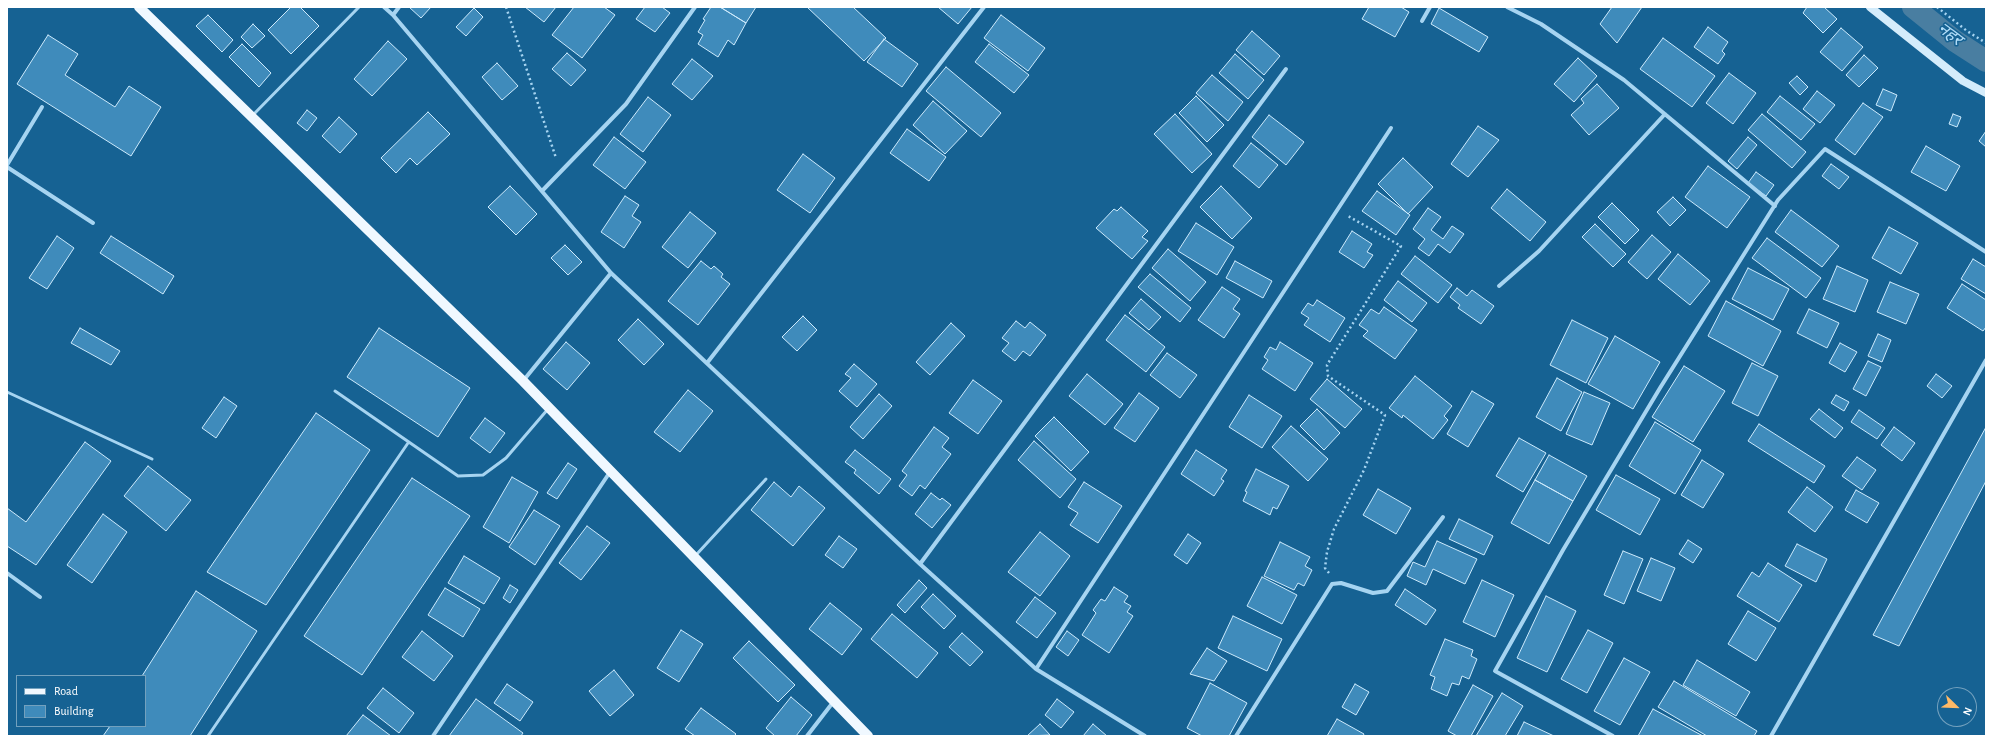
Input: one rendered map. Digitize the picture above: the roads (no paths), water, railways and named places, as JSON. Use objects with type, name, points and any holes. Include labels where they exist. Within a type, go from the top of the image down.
[{"type":"main road","points":[[139,7],[523,381],[868,736]]},
{"type":"street","points":[[384,7],[393,15],[611,273],[920,564],[1036,669],[1145,736]]},
{"type":"street","points":[[393,15],[399,7]]},
{"type":"street","points":[[542,191],[626,104],[695,7]]},
{"type":"street","points":[[707,363],[984,7]]},
{"type":"street","points":[[1422,21],[1430,7]]},
{"type":"street","points":[[1508,7],[1541,24],[1624,80],[1775,206]]},
{"type":"street","points":[[1870,7],[1963,81],[1986,93]]},
{"type":"street","points":[[920,564],[1286,69]]},
{"type":"street","points":[[42,107],[7,166],[93,223]]},
{"type":"street","points":[[1499,286],[1539,251],[1665,114]]},
{"type":"street","points":[[1036,669],[1390,128]]},
{"type":"street","points":[[1614,736],[1495,671],[1563,550],[1660,388],[1775,206],[1825,149],[1986,252]]},
{"type":"street","points":[[523,381],[611,273]]},
{"type":"street","points":[[1771,736],[1986,360]]},
{"type":"street","points":[[433,736],[611,470]]},
{"type":"street","points":[[1236,736],[1332,584],[1341,583],[1373,593],[1386,591],[1443,517]]},
{"type":"street","points":[[7,573],[40,597]]},
{"type":"street","points":[[807,736],[834,701]]},
{"type":"lane","points":[[252,116],[359,7]]},
{"type":"lane","points":[[7,392],[152,459]]},
{"type":"lane","points":[[335,392],[458,476],[483,475],[506,458],[549,407]]},
{"type":"lane","points":[[208,736],[408,443]]},
{"type":"lane","points":[[694,557],[766,479]]},
{"type":"waterway","name":"नहर","points":[[1913,7],[1955,41],[1986,61]]}]
